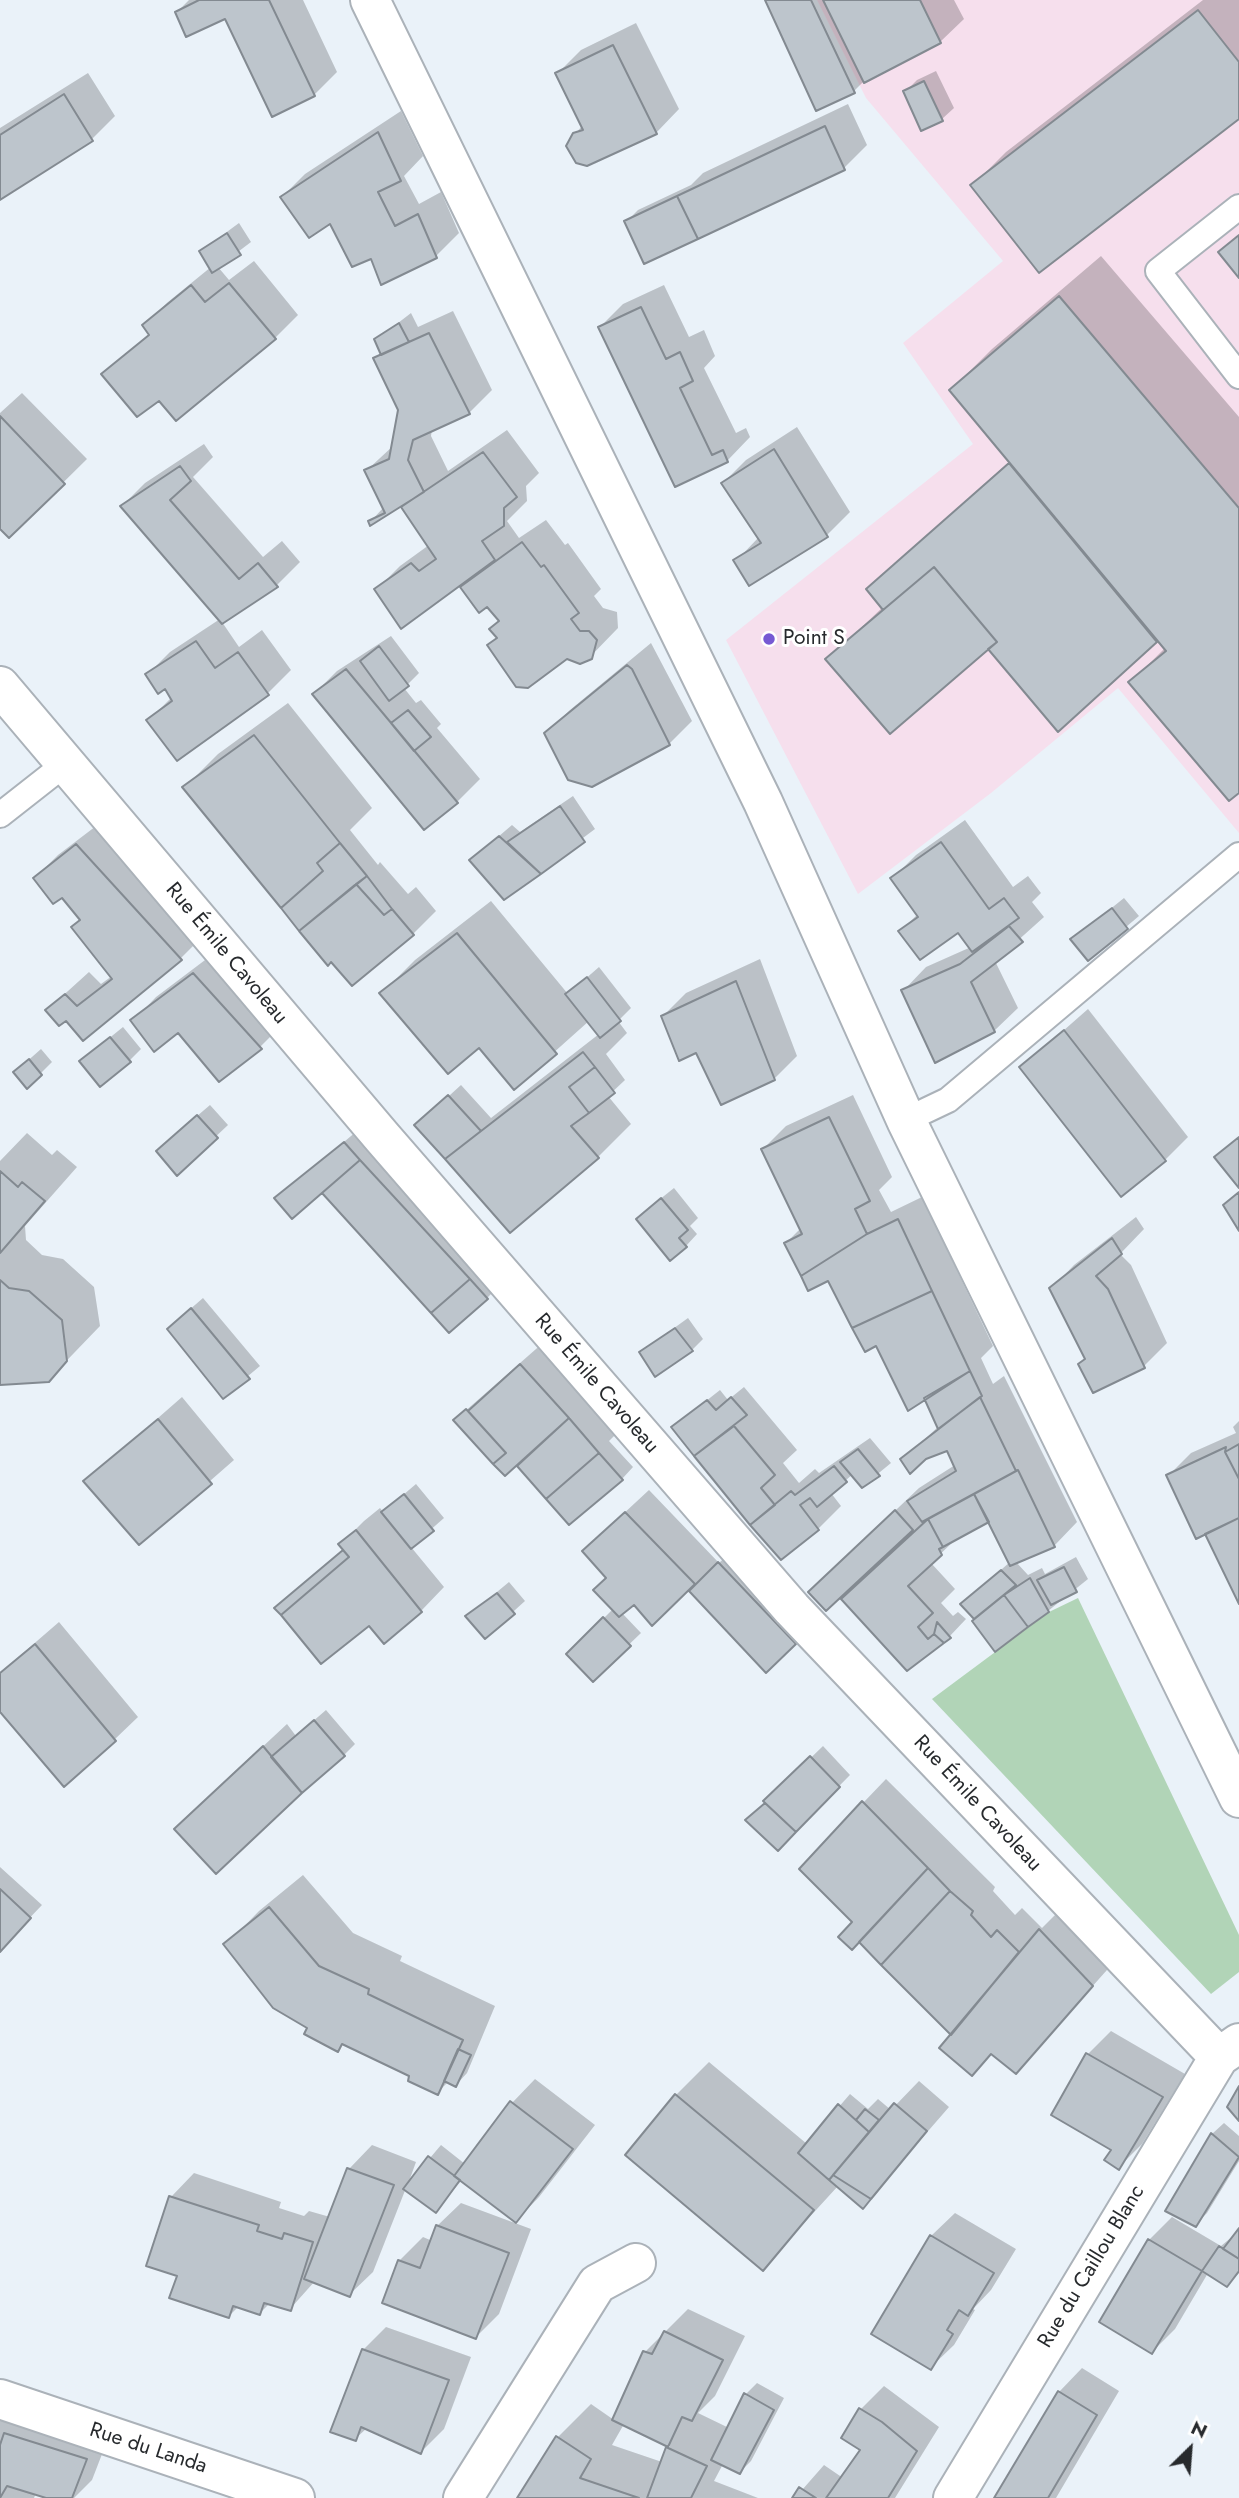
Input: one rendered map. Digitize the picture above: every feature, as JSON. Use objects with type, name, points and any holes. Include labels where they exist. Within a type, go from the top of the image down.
[{"type":"street","points":[[370,0],[763,802],[905,1120],[1239,1798]]},
{"type":"street","name":"Rue Émile Cavoleau","points":[[0,686],[382,1137],[792,1609],[1229,2050]]},
{"type":"street","name":"Rue du Caillou Blanc","points":[[953,2498],[1229,2050]]},
{"type":"street","points":[[463,2498],[597,2284],[636,2263]]},
{"type":"street","name":"Rue du Landa","points":[[0,2399],[295,2498]]},
{"type":"lane","points":[[1239,207],[1158,271],[1239,376]]},
{"type":"lane","points":[[0,814],[65,764]]},
{"type":"lane","points":[[905,1120],[948,1100],[1239,855]]},
{"type":"shaded area","points":[[817,0],[1239,0],[1239,833],[1118,688],[991,793],[858,894],[726,640],[973,444],[903,343],[1003,261],[866,98]]},
{"type":"green space","points":[[1078,1598],[1239,1935],[1239,1972],[1211,1994],[932,1699],[1049,1612]]},
{"type":"building","points":[[199,0],[269,0],[315,96],[272,117],[225,19],[186,37],[175,12]]},
{"type":"building","points":[[765,0],[811,0],[855,93],[816,111]]},
{"type":"building","points":[[823,0],[920,0],[941,43],[864,83]]},
{"type":"building","points":[[1198,10],[1239,62],[1239,119],[1039,273],[970,185]]},
{"type":"building","points":[[613,45],[657,134],[587,166],[576,163],[566,146],[573,133],[583,130],[555,73]]},
{"type":"building","points":[[924,81],[943,121],[921,131],[903,91]]},
{"type":"building","points":[[64,94],[93,141],[0,200],[0,135]]},
{"type":"building","points":[[825,126],[845,170],[698,239],[677,196]]},
{"type":"building","points":[[378,132],[401,181],[378,192],[395,226],[418,214],[437,258],[381,285],[371,259],[352,267],[330,224],[309,238],[280,197]]},
{"type":"building","points":[[677,196],[698,239],[644,264],[624,221]]},
{"type":"building","points":[[227,233],[241,255],[212,273],[199,251]]},
{"type":"building","points":[[1239,235],[1239,278],[1218,252]]},
{"type":"building","points":[[229,283],[276,339],[176,421],[159,401],[137,417],[101,374],[149,335],[142,325],[191,285],[205,302]]},
{"type":"building","points":[[1059,296],[1239,508],[1239,793],[1229,801],[1128,682],[1166,651],[949,390]]},
{"type":"building","points":[[641,307],[666,359],[680,352],[693,381],[680,388],[712,455],[723,450],[728,462],[675,487],[598,327]]},
{"type":"building","points":[[399,323],[409,342],[381,355],[374,339]]},
{"type":"building","points":[[429,333],[470,414],[413,440],[408,460],[424,492],[370,526],[368,521],[385,513],[364,470],[389,459],[398,410],[373,358]]},
{"type":"building","points":[[0,416],[65,484],[9,538],[0,529]]},
{"type":"building","points":[[774,449],[828,537],[749,586],[733,560],[761,543],[721,483]]},
{"type":"building","points":[[483,452],[517,497],[504,508],[504,526],[482,541],[495,560],[401,629],[374,589],[411,563],[419,571],[436,559],[401,507]]},
{"type":"building","points":[[1009,463],[1157,642],[1058,732],[988,649],[997,642],[934,567],[883,610],[866,589]]},
{"type":"building","points":[[180,466],[191,481],[170,500],[239,579],[258,563],[278,587],[222,624],[120,506]]},
{"type":"building","points":[[522,542],[541,567],[544,565],[579,613],[571,619],[580,631],[589,631],[597,640],[592,659],[580,664],[567,659],[528,688],[516,687],[487,645],[497,638],[489,629],[499,621],[487,607],[479,613],[460,587]]},
{"type":"building","points":[[934,567],[997,642],[890,734],[825,659]]},
{"type":"building","points":[[196,641],[215,668],[238,652],[269,695],[177,761],[146,720],[172,701],[165,689],[158,694],[145,674]]},
{"type":"building","points":[[379,646],[409,686],[389,701],[360,661]]},
{"type":"building","points":[[627,665],[632,669],[670,745],[592,787],[568,780],[544,733]]},
{"type":"building","points":[[346,669],[458,803],[424,830],[312,694]]},
{"type":"building","points":[[408,710],[431,737],[414,751],[391,723]]},
{"type":"building","points":[[254,735],[340,843],[317,863],[323,871],[281,908],[182,787]]},
{"type":"building","points":[[560,806],[585,842],[541,874],[507,842]]},
{"type":"building","points":[[499,836],[541,874],[504,900],[469,860]]},
{"type":"building","points":[[941,842],[989,909],[1004,898],[1019,918],[972,952],[958,933],[920,960],[898,931],[918,917],[890,878]]},
{"type":"building","points":[[340,843],[367,876],[299,931],[281,908],[323,871],[317,863]]},
{"type":"building","points":[[76,844],[182,960],[83,1041],[66,1021],[59,1026],[45,1010],[65,994],[77,1006],[112,979],[71,927],[80,920],[62,898],[53,904],[33,878]]},
{"type":"building","points":[[367,876],[392,909],[384,915],[356,884]]},
{"type":"building","points":[[356,884],[384,915],[392,909],[414,935],[352,986],[331,962],[328,966],[299,931]]},
{"type":"building","points":[[1112,908],[1128,929],[1088,961],[1070,939]]},
{"type":"building","points":[[1009,926],[1023,942],[971,982],[995,1032],[935,1063],[901,990],[960,964]]},
{"type":"building","points":[[457,933],[557,1054],[514,1090],[479,1048],[448,1074],[379,993]]},
{"type":"building","points":[[193,973],[262,1049],[219,1082],[178,1033],[154,1052],[130,1020]]},
{"type":"building","points":[[587,977],[621,1021],[600,1038],[565,994]]},
{"type":"building","points":[[736,981],[775,1080],[721,1105],[696,1053],[679,1061],[661,1016]]},
{"type":"building","points":[[1064,1030],[1166,1161],[1121,1197],[1019,1067]]},
{"type":"building","points":[[110,1037],[131,1062],[100,1087],[79,1061]]},
{"type":"building","points":[[583,1052],[595,1067],[569,1087],[589,1113],[571,1126],[599,1158],[510,1233],[445,1159]]},
{"type":"building","points":[[29,1059],[42,1075],[27,1089],[13,1072]]},
{"type":"building","points":[[595,1067],[615,1093],[589,1113],[569,1087]]},
{"type":"building","points":[[448,1095],[481,1131],[445,1159],[414,1125]]},
{"type":"building","points":[[197,1115],[218,1138],[177,1176],[156,1151]]},
{"type":"building","points":[[829,1117],[870,1201],[855,1209],[867,1234],[801,1276],[784,1243],[802,1234],[761,1149]]},
{"type":"building","points":[[1239,1137],[1239,1188],[1214,1157]]},
{"type":"building","points":[[344,1142],[360,1160],[292,1219],[274,1198]]},
{"type":"building","points":[[360,1160],[470,1279],[431,1313],[322,1193]]},
{"type":"building","points":[[0,1171],[18,1187],[22,1182],[45,1201],[0,1253]]},
{"type":"building","points":[[1239,1192],[1239,1231],[1223,1205]]},
{"type":"building","points":[[661,1198],[688,1230],[679,1238],[687,1247],[670,1261],[636,1219]]},
{"type":"building","points":[[898,1219],[932,1291],[852,1328],[828,1281],[808,1291],[801,1276],[867,1234]]},
{"type":"building","points":[[1112,1238],[1122,1254],[1096,1276],[1108,1289],[1145,1368],[1093,1393],[1078,1364],[1085,1359],[1049,1288]]},
{"type":"building","points":[[470,1279],[488,1299],[449,1333],[431,1313]]},
{"type":"building","points":[[0,1280],[9,1288],[29,1291],[62,1320],[67,1361],[49,1382],[0,1385]]},
{"type":"building","points":[[932,1291],[970,1371],[908,1411],[876,1346],[865,1352],[852,1328]]},
{"type":"building","points":[[191,1308],[250,1379],[223,1399],[167,1329]]},
{"type":"building","points":[[675,1328],[693,1351],[655,1377],[639,1352]]},
{"type":"building","points":[[520,1364],[569,1418],[505,1476],[493,1464],[506,1453],[468,1411]]},
{"type":"building","points":[[970,1371],[982,1396],[938,1429],[924,1398]]},
{"type":"building","points":[[731,1397],[747,1415],[694,1456],[671,1427],[707,1400],[716,1410]]},
{"type":"building","points":[[980,1397],[1016,1471],[922,1522],[907,1501],[956,1471],[947,1451],[926,1459],[910,1474],[900,1459]]},
{"type":"building","points":[[466,1409],[506,1453],[493,1464],[453,1420]]},
{"type":"building","points":[[569,1418],[599,1453],[546,1499],[517,1466]]},
{"type":"building","points":[[158,1419],[212,1484],[139,1545],[83,1481]]},
{"type":"building","points":[[734,1426],[775,1475],[761,1488],[775,1505],[750,1525],[694,1456]]},
{"type":"building","points":[[1239,1444],[1239,1479],[1225,1452]]},
{"type":"building","points":[[1226,1447],[1225,1452],[1239,1479],[1239,1518],[1196,1539],[1166,1475]]},
{"type":"building","points":[[858,1449],[880,1476],[862,1488],[840,1462]]},
{"type":"building","points":[[599,1453],[623,1480],[569,1525],[546,1499]]},
{"type":"building","points":[[834,1466],[847,1482],[817,1507],[810,1498],[800,1505],[819,1530],[781,1560],[750,1525],[791,1491],[795,1495]]},
{"type":"building","points":[[1018,1470],[1055,1547],[1010,1566],[974,1494]]},
{"type":"building","points":[[404,1494],[434,1531],[411,1549],[381,1512]]},
{"type":"building","points":[[974,1494],[989,1522],[943,1547],[928,1519]]},
{"type":"building","points":[[895,1510],[913,1530],[826,1611],[808,1592]]},
{"type":"building","points":[[625,1512],[695,1584],[652,1626],[634,1605],[619,1617],[593,1590],[606,1578],[582,1551]]},
{"type":"building","points":[[1239,1518],[1239,1604],[1205,1534]]},
{"type":"building","points":[[928,1519],[943,1547],[939,1549],[942,1555],[908,1586],[933,1613],[918,1627],[928,1639],[934,1634],[944,1643],[907,1671],[841,1599]]},
{"type":"building","points":[[356,1530],[422,1612],[384,1644],[369,1626],[321,1664],[281,1615],[349,1557],[338,1544]]},
{"type":"building","points":[[343,1550],[349,1557],[281,1615],[274,1608]]},
{"type":"building","points":[[718,1562],[796,1644],[766,1673],[689,1591]]},
{"type":"building","points":[[1064,1567],[1077,1592],[1051,1605],[1037,1580]]},
{"type":"building","points":[[1001,1570],[1016,1585],[974,1619],[960,1604]]},
{"type":"building","points":[[1030,1578],[1049,1612],[1028,1627],[1004,1595]]},
{"type":"building","points":[[497,1593],[515,1614],[485,1639],[465,1616]]},
{"type":"building","points":[[1004,1595],[1028,1627],[995,1652],[972,1621]]},
{"type":"building","points":[[603,1617],[631,1646],[593,1682],[566,1654]]},
{"type":"building","points":[[937,1622],[951,1638],[944,1643],[934,1634]]},
{"type":"building","points":[[35,1644],[116,1741],[64,1787],[0,1712],[0,1673]]},
{"type":"building","points":[[314,1720],[345,1756],[302,1793],[271,1757]]},
{"type":"building","points":[[263,1746],[302,1793],[216,1874],[174,1829]]},
{"type":"building","points":[[810,1756],[840,1787],[796,1832],[763,1801]]},
{"type":"building","points":[[862,1801],[928,1868],[852,1950],[838,1937],[852,1922],[799,1869]]},
{"type":"building","points":[[765,1803],[796,1832],[778,1851],[745,1820]]},
{"type":"building","points":[[928,1868],[950,1891],[881,1965],[859,1942]]},
{"type":"building","points":[[0,1889],[31,1918],[0,1952]]},
{"type":"building","points":[[950,1891],[973,1911],[971,1915],[991,1937],[997,1930],[1019,1952],[951,2035],[881,1965]]},
{"type":"building","points":[[269,1907],[319,1966],[369,1989],[368,1994],[463,2040],[438,2095],[408,2081],[409,2076],[342,2044],[338,2052],[304,2034],[307,2028],[273,2008],[223,1944]]},
{"type":"building","points":[[1039,1929],[1093,1986],[1016,2074],[991,2054],[972,2076],[939,2048]]},
{"type":"building","points":[[458,2049],[471,2055],[456,2087],[444,2081]]},
{"type":"building","points":[[1086,2053],[1163,2097],[1119,2170],[1104,2160],[1111,2150],[1051,2115]]},
{"type":"building","points":[[1239,2086],[1239,2121],[1227,2107]]},
{"type":"building","points":[[675,2094],[814,2210],[763,2271],[625,2155]]},
{"type":"building","points":[[510,2101],[573,2149],[516,2223],[454,2176]]},
{"type":"building","points":[[894,2103],[927,2131],[871,2199],[833,2175]]},
{"type":"building","points":[[838,2104],[869,2132],[829,2180],[798,2153]]},
{"type":"building","points":[[865,2109],[879,2120],[869,2132],[856,2120]]},
{"type":"building","points":[[1211,2133],[1239,2157],[1196,2227],[1165,2211]]},
{"type":"building","points":[[428,2156],[460,2180],[436,2213],[403,2189]]},
{"type":"building","points":[[347,2168],[394,2185],[350,2297],[304,2279]]},
{"type":"building","points":[[833,2175],[871,2199],[863,2209],[829,2180]]},
{"type":"building","points":[[169,2196],[259,2225],[257,2231],[282,2239],[284,2233],[313,2242],[291,2311],[264,2303],[260,2315],[233,2306],[229,2318],[169,2298],[177,2276],[146,2266]]},
{"type":"building","points":[[436,2225],[509,2253],[476,2339],[382,2303],[398,2260],[420,2268]]},
{"type":"building","points":[[1239,2228],[1239,2259],[1223,2249]]},
{"type":"building","points":[[930,2235],[994,2273],[968,2316],[959,2310],[947,2330],[953,2334],[931,2370],[871,2334]]},
{"type":"building","points":[[1148,2239],[1202,2271],[1152,2354],[1099,2322]]},
{"type":"building","points":[[1219,2246],[1239,2259],[1239,2271],[1227,2287],[1202,2271]]},
{"type":"building","points":[[664,2331],[723,2360],[692,2421],[682,2417],[668,2447],[612,2420],[643,2351],[652,2354]]},
{"type":"building","points":[[362,2349],[449,2380],[421,2454],[361,2427],[356,2441],[330,2432]]},
{"type":"building","points":[[1058,2391],[1097,2415],[1048,2498],[994,2498]]},
{"type":"building","points":[[744,2393],[774,2410],[740,2474],[711,2460]]},
{"type":"building","points":[[859,2408],[882,2422],[917,2451],[888,2498],[826,2498],[860,2450],[841,2438]]},
{"type":"building","points":[[4,2433],[87,2459],[72,2498],[46,2498],[7,2486],[0,2498],[0,2445]]},
{"type":"building","points":[[556,2436],[591,2459],[580,2478],[639,2498],[517,2498]]},
{"type":"building","points":[[666,2447],[707,2466],[691,2498],[647,2498]]},
{"type":"building","points":[[799,2487],[816,2498],[792,2498]]},
{"type":"place","name":"Point S","points":[[769,639]]}]
